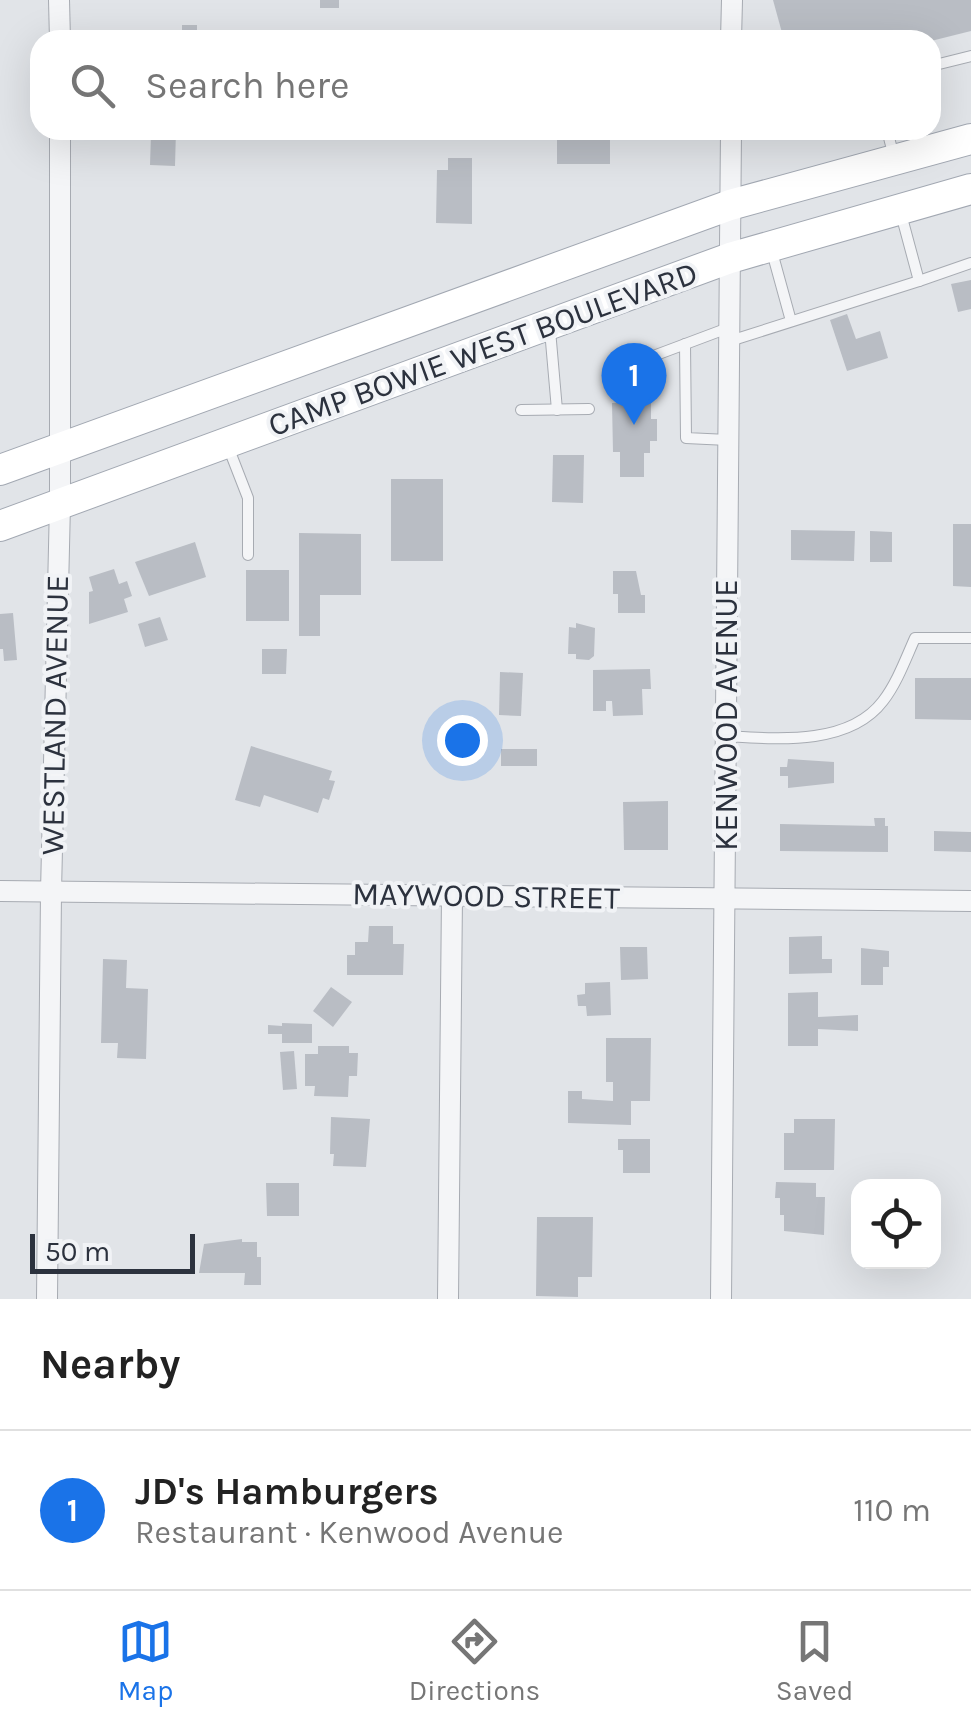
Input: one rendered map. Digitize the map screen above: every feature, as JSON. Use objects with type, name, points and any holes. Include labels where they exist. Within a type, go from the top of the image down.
[{"type":"main road","name":"CAMP BOWIE WEST BOULEVARD","points":[[0,470],[890,144],[971,139]]},
{"type":"main road","name":"CAMP BOWIE WEST BOULEVARD","points":[[0,526],[730,258],[971,189]]},
{"type":"street","points":[[60,0],[60,30]]},
{"type":"street","points":[[731,30],[732,0]]},
{"type":"street","name":"WESTLAND AVENUE","points":[[47,1299],[60,504],[60,140]]},
{"type":"street","name":"KENWOOD AVENUE","points":[[721,1299],[730,140]]},
{"type":"street","name":"MAYWOOD STREET","points":[[0,892],[971,902]]},
{"type":"street","points":[[448,1299],[452,896]]},
{"type":"lane","points":[[941,64],[971,56]]},
{"type":"lane","points":[[899,208],[918,282]]},
{"type":"lane","points":[[771,246],[791,322]]},
{"type":"lane","points":[[608,373],[685,344],[791,322],[971,264]]},
{"type":"lane","points":[[550,324],[558,410]]},
{"type":"lane","points":[[685,344],[686,438],[728,440]]},
{"type":"lane","points":[[521,410],[589,409]]},
{"type":"lane","points":[[226,443],[248,498],[248,555]]},
{"type":"lane","points":[[726,736],[832,733],[862,723],[883,702],[915,638],[971,638]]},
{"type":"building","points":[[320,0],[339,0],[339,8],[320,8]]},
{"type":"building","points":[[773,0],[971,0],[971,31],[941,38],[941,30],[781,30]]},
{"type":"building","points":[[182,25],[197,25],[197,30],[182,30]]},
{"type":"building","points":[[151,140],[176,140],[175,166],[150,165]]},
{"type":"building","points":[[557,140],[610,140],[610,164],[557,164]]},
{"type":"building","points":[[448,158],[472,158],[472,224],[436,223],[437,170],[448,170]]},
{"type":"building","points":[[971,280],[971,309],[958,312],[951,284]]},
{"type":"building","points":[[847,314],[856,339],[880,331],[888,358],[847,371],[830,320]]},
{"type":"building","points":[[651,402],[651,419],[657,419],[657,441],[650,441],[650,453],[644,453],[644,477],[620,477],[620,452],[613,452],[612,403]]},
{"type":"building","points":[[553,455],[584,455],[583,503],[552,502]]},
{"type":"building","points":[[391,479],[443,479],[443,561],[391,561]]},
{"type":"building","points":[[953,524],[971,524],[971,587],[953,586]]},
{"type":"building","points":[[791,530],[855,531],[854,561],[791,560]]},
{"type":"building","points":[[870,531],[892,532],[892,562],[870,562]]},
{"type":"building","points":[[299,533],[361,534],[361,595],[320,595],[320,636],[299,636]]},
{"type":"building","points":[[195,542],[206,577],[149,596],[135,562]]},
{"type":"building","points":[[114,569],[119,584],[127,581],[132,596],[124,599],[128,612],[89,624],[89,592],[93,591],[89,577]]},
{"type":"building","points":[[246,570],[289,570],[289,621],[246,621]]},
{"type":"building","points":[[613,571],[636,571],[641,595],[645,595],[645,613],[618,613]]},
{"type":"building","points":[[13,613],[17,660],[4,661],[0,614]]},
{"type":"building","points":[[160,617],[168,640],[145,647],[138,624]]},
{"type":"building","points":[[576,623],[595,628],[594,656],[589,660],[568,654],[569,627],[576,628]]},
{"type":"building","points":[[262,649],[287,649],[286,674],[262,674]]},
{"type":"building","points":[[650,669],[651,689],[642,689],[643,715],[613,716],[612,701],[606,701],[606,711],[593,711],[593,670]]},
{"type":"building","points":[[500,672],[523,673],[521,716],[499,715]]},
{"type":"building","points":[[915,678],[971,678],[971,720],[915,719]]},
{"type":"building","points":[[251,746],[332,771],[329,780],[335,781],[329,800],[323,798],[318,813],[264,795],[260,807],[235,800]]},
{"type":"building","points":[[501,749],[537,749],[537,766],[501,766]]},
{"type":"building","points":[[788,759],[834,762],[834,783],[788,788],[788,776],[780,776],[780,767],[787,767]]},
{"type":"building","points":[[668,801],[668,850],[624,850],[623,802]]},
{"type":"building","points":[[874,818],[885,818],[888,852],[780,851],[780,824],[875,826]]},
{"type":"building","points":[[934,831],[971,832],[971,852],[934,851]]},
{"type":"building","points":[[369,926],[393,926],[393,944],[404,944],[403,975],[347,975],[347,955],[355,955],[355,942],[368,942]]},
{"type":"building","points":[[822,936],[822,959],[832,959],[832,973],[789,974],[789,937]]},
{"type":"building","points":[[620,947],[647,947],[648,979],[621,980]]},
{"type":"building","points":[[861,948],[889,951],[889,967],[883,967],[883,985],[861,985]]},
{"type":"building","points":[[103,959],[127,960],[126,988],[148,989],[146,1059],[117,1058],[118,1043],[101,1043]]},
{"type":"building","points":[[610,982],[611,1015],[587,1016],[586,1006],[578,1006],[577,995],[585,994],[585,983]]},
{"type":"building","points":[[331,987],[352,1002],[333,1027],[313,1011]]},
{"type":"building","points":[[818,992],[818,1017],[858,1015],[858,1031],[818,1029],[818,1046],[788,1046],[788,993]]},
{"type":"building","points":[[312,1024],[312,1043],[282,1043],[282,1034],[268,1034],[268,1025]]},
{"type":"building","points":[[606,1038],[651,1038],[650,1101],[631,1101],[631,1125],[568,1123],[568,1091],[582,1091],[582,1099],[613,1101],[613,1082],[606,1082]]},
{"type":"building","points":[[318,1046],[349,1046],[349,1053],[358,1053],[357,1076],[349,1076],[348,1097],[314,1096],[315,1086],[305,1086],[305,1054],[318,1054]]},
{"type":"building","points":[[294,1051],[297,1089],[283,1090],[280,1052]]},
{"type":"building","points":[[331,1117],[370,1119],[366,1167],[333,1166]]},
{"type":"building","points":[[794,1119],[835,1119],[834,1170],[784,1170],[784,1133],[794,1133]]},
{"type":"building","points":[[618,1139],[650,1139],[650,1173],[623,1173],[623,1150],[618,1150]]},
{"type":"building","points":[[776,1182],[816,1183],[816,1197],[825,1197],[824,1235],[784,1231],[780,1198],[775,1198]]},
{"type":"building","points":[[266,1183],[299,1183],[299,1216],[267,1216]]},
{"type":"building","points":[[537,1217],[593,1217],[592,1277],[578,1277],[578,1297],[536,1296]]},
{"type":"building","points":[[242,1239],[257,1242],[261,1285],[244,1285],[245,1273],[199,1273],[204,1244]]},
{"type":"place","name":"JD's Hamburgers","points":[[634,425]]}]
